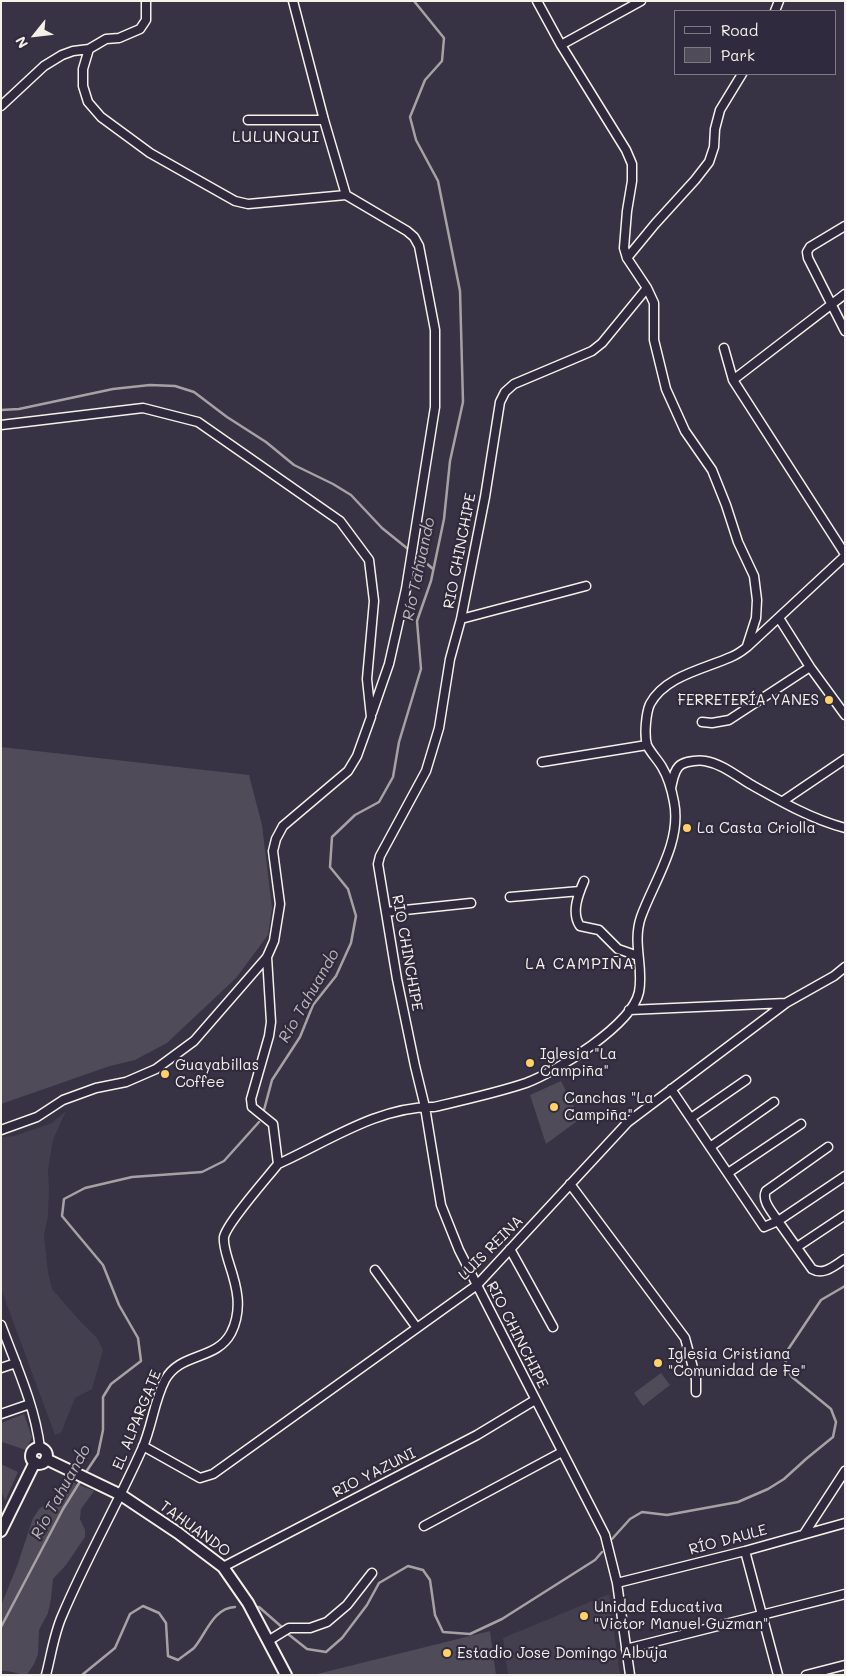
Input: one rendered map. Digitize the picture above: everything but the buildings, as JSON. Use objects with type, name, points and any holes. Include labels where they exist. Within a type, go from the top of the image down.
[{"type":"street","points":[[1,106],[44,66],[62,55],[89,48],[106,39],[119,38],[140,29],[146,20],[146,1]]},
{"type":"street","points":[[293,1],[346,195]]},
{"type":"street","points":[[537,1],[561,45],[626,150],[632,164],[632,181],[624,248],[627,258],[647,288],[654,303],[654,340],[666,389],[685,430],[712,470],[738,542],[754,576],[756,618],[747,647]]},
{"type":"street","points":[[561,45],[641,1]]},
{"type":"street","points":[[1,1130],[37,1117],[63,1100],[96,1088],[126,1082],[156,1069],[194,1041],[267,957],[274,941],[280,904],[273,851],[276,838],[283,826],[348,771],[357,756],[389,664],[407,579],[434,406],[435,330],[419,246],[414,237],[408,231],[346,195],[248,204],[235,201],[158,158],[101,117],[88,102],[83,86],[83,69],[89,48]]},
{"type":"street","points":[[627,258],[709,162],[714,147],[720,110],[741,75]]},
{"type":"street","points":[[248,120],[324,120]]},
{"type":"street","points":[[845,226],[810,247],[807,252],[808,258],[845,331]]},
{"type":"street","name":"RIO CHINCHIPE","points":[[630,1675],[617,1583],[605,1535],[476,1285],[459,1250],[441,1205],[425,1107],[414,1066],[378,864],[380,856],[426,770],[439,728],[450,659],[461,619],[485,497],[500,402],[505,392],[514,384],[592,351],[613,331],[647,288]]},
{"type":"street","points":[[733,380],[845,294]]},
{"type":"street","points":[[267,957],[271,1022],[269,1036],[250,1099],[252,1107],[272,1124],[278,1164],[344,1131],[386,1116],[425,1107],[434,1107],[517,1085],[554,1070],[606,1033],[629,1010],[639,992],[640,970],[636,939],[640,920],[665,860],[674,830],[675,805],[671,788],[663,769],[647,745],[646,718],[650,704],[660,691],[677,679],[733,656],[747,647],[845,555],[733,380],[724,348]]},
{"type":"street","points":[[2,426],[143,408],[198,422],[340,521],[369,560],[374,601],[367,679],[371,717]]},
{"type":"street","points":[[461,619],[586,586]]},
{"type":"street","points":[[779,618],[810,667],[845,715]]},
{"type":"street","points":[[702,722],[712,723],[729,720],[810,667]]},
{"type":"street","points":[[542,762],[647,745]]},
{"type":"street","points":[[783,802],[845,759]]},
{"type":"street","points":[[671,788],[674,776],[682,764],[704,761],[721,766],[783,802],[818,819],[845,828]]},
{"type":"street","points":[[584,881],[575,914],[576,921],[580,926],[599,930],[618,949],[638,956]]},
{"type":"street","points":[[510,896],[580,890]]},
{"type":"street","points":[[386,912],[471,903]]},
{"type":"street","name":"LUIS REINA","points":[[143,1446],[200,1478],[207,1477],[476,1285],[628,1122],[786,1003],[834,976],[845,967]]},
{"type":"street","points":[[629,1010],[786,1003]]},
{"type":"street","points":[[691,1118],[746,1080]]},
{"type":"street","points":[[671,1089],[764,1227],[778,1221],[845,1176]]},
{"type":"street","points":[[710,1147],[774,1102]]},
{"type":"street","points":[[728,1174],[801,1124]]},
{"type":"street","points":[[828,1147],[766,1191],[764,1195],[778,1221],[812,1269],[818,1272],[824,1271],[845,1259]]},
{"type":"street","name":"EL ALPARGATE","points":[[46,1675],[61,1618],[117,1493],[143,1446],[165,1380],[173,1369],[184,1361],[201,1356],[220,1345],[230,1334],[239,1310],[236,1285],[226,1252],[224,1238],[230,1225],[278,1164]]},
{"type":"street","points":[[570,1184],[685,1338],[696,1379],[696,1392]]},
{"type":"street","points":[[797,1247],[845,1215]]},
{"type":"street","points":[[510,1249],[553,1327]]},
{"type":"street","points":[[375,1270],[417,1328]]},
{"type":"street","points":[[1,1326],[30,1404],[39,1435],[40,1448]]},
{"type":"street","points":[[1,1368],[16,1363]]},
{"type":"street","name":"RIO YAZUNI","points":[[223,1567],[477,1434],[536,1400]]},
{"type":"street","points":[[1,1414],[30,1404]]},
{"type":"street","points":[[40,1448],[45,1451],[46,1459],[40,1464],[34,1462],[31,1454],[40,1448]]},
{"type":"street","points":[[424,1526],[562,1452]]},
{"type":"street","name":"TAHUANDO","points":[[46,1459],[117,1493],[178,1533],[223,1567],[248,1603],[286,1675]]},
{"type":"street","points":[[1,1531],[34,1462]]},
{"type":"street","points":[[804,1534],[845,1472]]},
{"type":"street","name":"RÍO DAULE","points":[[617,1583],[745,1551],[845,1523]]},
{"type":"street","points":[[745,1551],[778,1675]]},
{"type":"street","points":[[268,1641],[289,1628],[319,1626],[328,1622],[347,1605],[372,1573]]},
{"type":"street","points":[[626,1649],[845,1594]]},
{"type":"street","points":[[806,1675],[845,1665]]},
{"type":"shaded area","points":[[66,1111],[53,1140],[48,1170],[48,1216],[44,1236],[48,1272],[52,1289],[97,1338],[103,1350],[92,1389],[75,1398],[61,1433],[55,1435],[1,1289],[1,1137],[14,1136],[52,1123]]},
{"type":"shaded area","name":"Unidad Educativa \"Victor Manuel Guzman\"","points":[[609,1594],[620,1675],[508,1675],[503,1638]]},
{"type":"green space","points":[[1,747],[249,775],[262,825],[272,908],[268,935],[236,978],[167,1043],[135,1060],[110,1066],[1,1104]]},
{"type":"green space","name":"Canchas \"La Campiña\"","points":[[561,1081],[580,1119],[546,1144],[530,1095]]},
{"type":"green space","points":[[661,1373],[670,1385],[643,1406],[634,1393]]},
{"type":"green space","points":[[24,1414],[32,1437],[26,1450],[1,1443],[1,1423]]},
{"type":"green space","points":[[1,1464],[18,1472],[5,1501],[1,1490]]},
{"type":"green space","points":[[67,1480],[94,1491],[81,1509],[80,1519],[85,1530],[85,1537],[66,1565],[53,1579],[48,1613],[39,1630],[38,1654],[34,1664],[27,1675],[1,1671],[2,1603],[33,1518],[40,1508],[60,1497]]},
{"type":"green space","name":"Estadio Jose Domingo Albuja","points":[[490,1631],[496,1675],[313,1675]]},
{"type":"waterway","name":"Río Tahuando","points":[[264,1110],[272,1080],[300,1037],[313,1005],[336,976],[351,943],[356,916],[348,889],[330,867],[332,837],[355,815],[379,802],[393,777],[399,742],[421,669],[417,621],[431,581],[444,519],[450,461],[463,402],[460,291],[438,181],[416,140],[410,117],[425,80],[442,61],[444,38],[414,1]]},
{"type":"waterway","points":[[1,410],[19,409],[113,389],[150,385],[175,386],[194,392],[227,417],[266,442],[294,465],[351,495],[382,528],[408,549]]},
{"type":"waterway","points":[[425,562],[433,569]]},
{"type":"waterway","name":"Río Tahuando","points":[[84,1475],[98,1454],[103,1430],[103,1397],[111,1384],[141,1361],[138,1338],[119,1305],[103,1265],[62,1216],[64,1199],[85,1188],[132,1177],[202,1172],[224,1161],[259,1122]]},
{"type":"waterway","points":[[612,1539],[630,1519],[642,1512],[667,1515],[738,1502],[768,1489],[784,1479],[833,1437],[836,1422],[831,1409],[792,1377],[786,1367],[785,1354],[821,1300],[845,1286]]},
{"type":"waterway","name":"Río Tahuando","points":[[1,1627],[63,1509],[81,1480]]},
{"type":"waterway","points":[[288,1634],[307,1649],[326,1652],[342,1638],[367,1605],[379,1583],[408,1566],[423,1570],[430,1580],[435,1615],[443,1632],[470,1634],[502,1619],[595,1560],[602,1552]]},
{"type":"waterway","points":[[82,1675],[115,1648],[130,1614],[143,1606],[159,1613],[166,1623],[168,1656],[178,1660],[194,1648],[221,1612],[227,1608],[235,1607]]},
{"type":"waterway","points":[[257,1607],[283,1628]]},
{"type":"place","name":"FERRETERÍA YANES","points":[[829,700]]},
{"type":"place","name":"La Casta Criolla","points":[[687,828]]},
{"type":"place","name":"Iglesia \"La Campiña\"","points":[[530,1063]]},
{"type":"place","name":"Guayabillas Coffee","points":[[165,1074]]},
{"type":"place","name":"Canchas \"La Campiña\"","points":[[554,1107]]},
{"type":"place","name":"Iglesia Cristiana \"Comunidad de Fe\"","points":[[658,1363]]},
{"type":"place","name":"Unidad Educativa \"Victor Manuel Guzman\"","points":[[584,1616]]},
{"type":"place","name":"Estadio Jose Domingo Albuja","points":[[447,1653]]},
{"type":"district","name":"LULUNQUI","points":[[276,137]]},
{"type":"district","name":"LA CAMPIÑA","points":[[580,964]]}]
